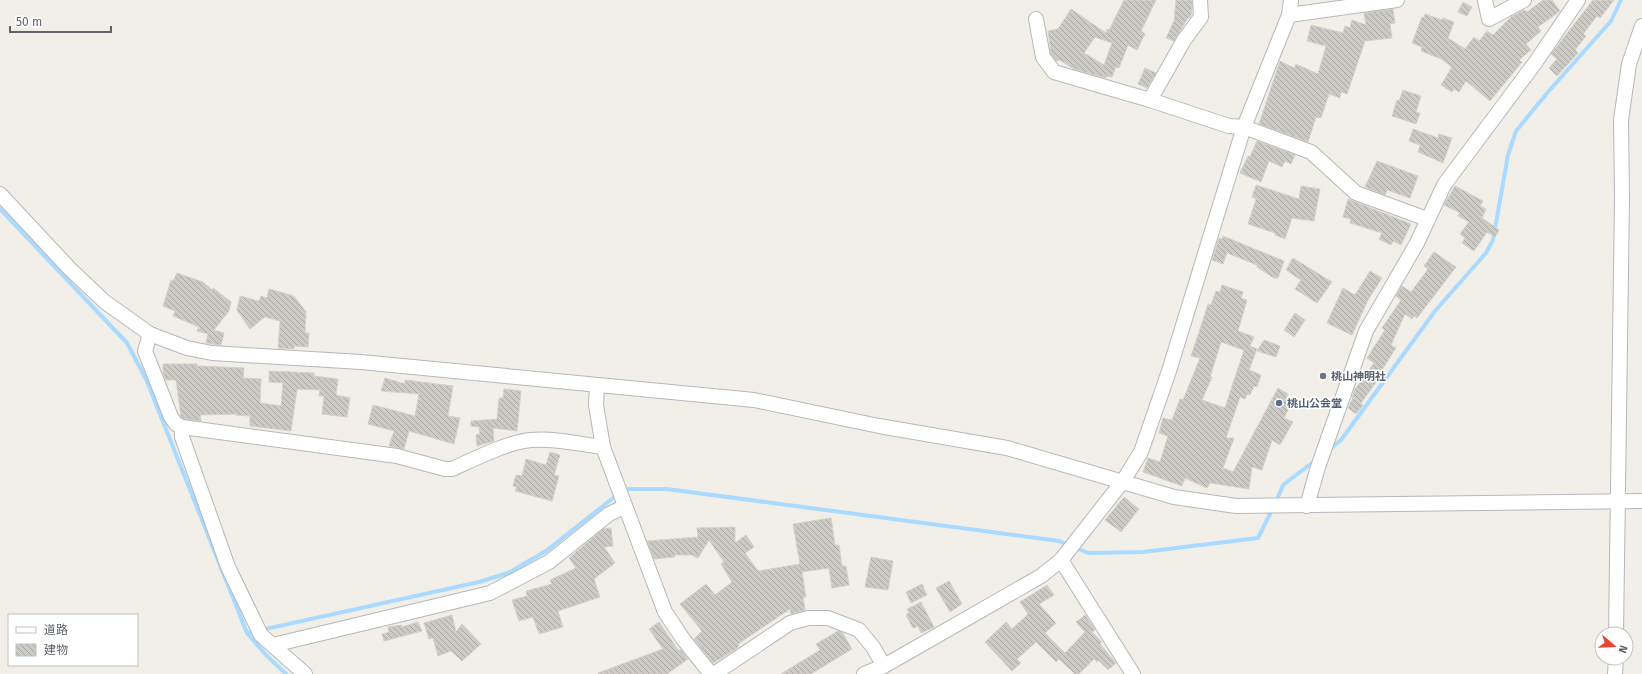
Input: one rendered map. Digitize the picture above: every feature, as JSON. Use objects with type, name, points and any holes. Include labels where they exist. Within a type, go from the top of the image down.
[{"type":"street","points":[[1150,100],[1184,40],[1201,17],[1200,0]]},
{"type":"street","points":[[864,674],[884,666],[1041,576],[1061,560],[1124,481],[1141,452],[1169,371],[1244,127],[1289,15],[1291,0]]},
{"type":"street","points":[[1289,15],[1397,0]]},
{"type":"street","points":[[1485,0],[1490,19],[1524,0]]},
{"type":"street","points":[[1307,506],[1318,467],[1366,331],[1417,243],[1444,185],[1535,63],[1578,0]]},
{"type":"street","points":[[1036,19],[1043,57],[1054,72],[1150,100],[1229,126],[1244,127],[1311,152],[1356,193],[1427,219]]},
{"type":"street","points":[[1616,626],[1616,501],[1622,197],[1621,120],[1629,64],[1642,26]]},
{"type":"street","points":[[0,194],[70,269],[104,302],[150,334],[187,348],[212,353],[361,362],[754,400],[879,426],[1007,448],[1124,481],[1174,497],[1236,506],[1642,501]]},
{"type":"street","points":[[150,334],[145,351],[171,417],[176,424],[182,427],[397,456],[445,468],[452,468],[518,442],[531,440],[546,440],[603,446]]},
{"type":"street","points":[[597,386],[596,405],[603,446],[624,507],[665,612],[683,639],[711,674]]},
{"type":"street","points":[[182,427],[182,437],[228,567],[261,635],[305,674]]},
{"type":"street","points":[[272,645],[490,593],[549,562],[608,514],[624,507]]},
{"type":"street","points":[[1061,560],[1132,674]]},
{"type":"street","points":[[714,674],[790,623],[808,618],[828,618],[859,630],[873,647],[884,666]]},
{"type":"building","points":[[1124,0],[1156,0],[1141,31],[1145,34],[1137,50],[1128,45],[1119,68],[1116,67],[1112,77],[1107,76],[1106,78],[1074,69],[1060,60],[1056,61],[1051,54],[1048,31],[1058,29],[1071,9],[1106,33],[1107,29],[1109,30]],"holes":[[[1095,37],[1112,43],[1104,65],[1084,53]]]},
{"type":"building","points":[[1176,0],[1192,0],[1192,8],[1191,16],[1187,19],[1174,41],[1166,38],[1174,21]]},
{"type":"building","points":[[1543,0],[1552,0],[1560,11],[1538,27],[1541,31],[1526,44],[1531,50],[1519,60],[1522,62],[1490,101],[1466,81],[1459,92],[1454,89],[1452,92],[1441,85],[1452,67],[1441,59],[1421,51],[1422,47],[1412,43],[1422,17],[1424,18],[1425,14],[1442,20],[1443,18],[1454,22],[1448,38],[1465,49],[1474,37],[1479,41],[1487,31],[1493,35],[1511,17],[1524,10],[1527,12]]},
{"type":"building","points":[[1593,0],[1614,0],[1600,18],[1597,16],[1583,34],[1586,36],[1575,50],[1578,53],[1557,76],[1549,68],[1557,59],[1551,54]]},
{"type":"building","points":[[1463,2],[1472,7],[1467,16],[1458,12]]},
{"type":"building","points":[[1393,9],[1395,23],[1390,24],[1392,38],[1365,41],[1347,94],[1341,92],[1340,98],[1329,94],[1321,118],[1316,117],[1308,142],[1259,124],[1280,61],[1294,68],[1296,64],[1318,74],[1326,46],[1307,41],[1311,25],[1343,33],[1345,26],[1350,28],[1352,20],[1366,25],[1364,13]]},
{"type":"building","points":[[1145,68],[1156,73],[1147,88],[1138,84]]},
{"type":"building","points":[[1403,90],[1421,96],[1416,112],[1420,113],[1416,124],[1392,116],[1397,100],[1399,101]]},
{"type":"building","points":[[1413,129],[1438,138],[1439,134],[1452,138],[1443,163],[1418,152],[1420,145],[1409,141]]},
{"type":"building","points":[[1257,141],[1295,155],[1291,164],[1285,161],[1282,167],[1269,161],[1261,182],[1240,173],[1248,156],[1250,157]]},
{"type":"building","points":[[1377,161],[1418,176],[1410,198],[1387,190],[1385,195],[1365,187]]},
{"type":"building","points":[[1256,185],[1299,199],[1301,186],[1320,189],[1314,221],[1292,218],[1285,239],[1275,235],[1275,233],[1248,224],[1256,199],[1252,197]]},
{"type":"building","points":[[1455,186],[1483,201],[1480,206],[1486,209],[1482,218],[1499,230],[1495,237],[1487,232],[1474,251],[1462,243],[1465,238],[1460,234],[1469,222],[1458,216],[1460,213],[1444,205]]},
{"type":"building","points":[[1348,199],[1411,224],[1401,245],[1393,241],[1391,245],[1379,239],[1382,233],[1350,223],[1351,219],[1343,217]]},
{"type":"building","points":[[1223,236],[1284,261],[1278,278],[1274,278],[1257,267],[1257,265],[1227,253],[1223,264],[1212,260],[1219,238],[1222,239]]},
{"type":"building","points":[[1434,252],[1456,267],[1417,318],[1414,316],[1412,319],[1405,314],[1391,345],[1396,348],[1378,376],[1380,377],[1361,403],[1352,397],[1355,389],[1374,363],[1367,358],[1385,330],[1382,328],[1401,300],[1396,296],[1402,286],[1411,292],[1428,269],[1424,266]]},
{"type":"building","points":[[1293,258],[1332,282],[1317,303],[1295,289],[1301,280],[1286,270]]},
{"type":"building","points":[[1370,271],[1382,278],[1368,300],[1352,335],[1327,323],[1343,288],[1355,295]]},
{"type":"building","points":[[177,273],[203,282],[212,290],[213,288],[231,302],[229,311],[214,330],[224,333],[221,345],[206,343],[208,334],[197,331],[199,327],[173,316],[175,311],[163,306],[171,280],[173,281]]},
{"type":"building","points":[[1222,285],[1243,292],[1241,298],[1247,300],[1238,331],[1254,337],[1250,346],[1257,349],[1249,370],[1261,375],[1257,387],[1254,386],[1250,395],[1247,394],[1245,399],[1240,397],[1226,438],[1234,438],[1223,468],[1233,472],[1278,388],[1288,394],[1285,400],[1288,402],[1287,405],[1290,406],[1284,418],[1293,422],[1280,445],[1272,440],[1262,470],[1252,467],[1249,489],[1210,483],[1207,488],[1185,478],[1182,486],[1143,472],[1148,458],[1160,462],[1168,436],[1159,433],[1163,418],[1172,420],[1180,399],[1183,400],[1200,358],[1191,356],[1208,304],[1211,305],[1216,291],[1220,292]],"holes":[[[1221,342],[1244,350],[1225,408],[1202,400],[1212,377],[1210,377]]]},
{"type":"building","points":[[269,289],[294,296],[306,312],[305,333],[309,333],[308,347],[294,346],[294,349],[278,348],[280,321],[265,317],[250,329],[237,310],[240,296],[259,301],[261,296],[267,298]]},
{"type":"building","points":[[1295,313],[1305,320],[1294,337],[1284,330]]},
{"type":"building","points":[[1264,340],[1280,346],[1276,357],[1257,351]]},
{"type":"building","points":[[163,364],[197,364],[197,366],[244,368],[243,378],[261,379],[260,403],[281,406],[283,383],[269,382],[269,371],[314,373],[314,376],[338,379],[336,395],[350,398],[347,417],[322,414],[324,396],[319,396],[320,390],[297,389],[291,431],[250,426],[250,416],[236,414],[200,415],[201,421],[185,419],[181,417],[176,380],[166,380],[163,373]]},
{"type":"building","points":[[385,378],[405,384],[405,380],[453,386],[448,416],[460,418],[454,444],[409,431],[404,449],[389,446],[394,431],[368,424],[373,405],[415,416],[419,394],[381,391]]},
{"type":"building","points":[[504,389],[521,391],[517,431],[493,428],[494,441],[477,446],[476,435],[480,434],[479,427],[471,426],[471,421],[497,419],[499,398],[503,398]]},
{"type":"building","points":[[1353,398],[1363,405],[1356,414],[1348,408]]},
{"type":"building","points":[[550,452],[560,455],[554,475],[559,476],[552,501],[515,491],[517,487],[513,486],[516,475],[522,476],[526,459],[546,465]]},
{"type":"building","points":[[1124,497],[1139,509],[1121,532],[1105,520]]},
{"type":"building","points":[[831,518],[835,545],[839,545],[842,566],[846,566],[849,585],[832,588],[829,568],[802,572],[806,597],[803,597],[805,610],[791,614],[790,609],[738,644],[739,646],[736,649],[713,663],[694,639],[702,631],[680,604],[706,584],[715,595],[732,582],[721,564],[724,562],[709,540],[698,558],[692,555],[674,555],[675,557],[654,559],[647,541],[698,537],[697,528],[735,527],[735,543],[746,535],[754,547],[745,553],[758,571],[800,564],[793,524]]},
{"type":"building","points":[[611,528],[613,546],[604,547],[615,563],[594,579],[600,597],[558,611],[563,627],[539,634],[533,617],[519,621],[512,600],[527,596],[526,591],[552,584],[550,580],[576,568],[569,558],[603,529]]},
{"type":"building","points":[[871,557],[893,561],[888,590],[865,587]]},
{"type":"building","points":[[949,581],[962,604],[950,612],[936,588]]},
{"type":"building","points":[[922,584],[927,595],[911,603],[906,592]]},
{"type":"building","points":[[1047,585],[1054,595],[1039,604],[1056,623],[1045,633],[1065,653],[1085,632],[1076,622],[1085,615],[1095,630],[1092,632],[1102,642],[1100,644],[1116,663],[1108,670],[1098,660],[1097,662],[1094,659],[1079,674],[1075,674],[1059,659],[1056,662],[1036,642],[1017,659],[1021,663],[1012,671],[985,642],[1006,622],[1012,629],[1028,614],[1020,602]]},
{"type":"building","points":[[921,602],[934,627],[921,633],[918,626],[913,628],[906,615],[909,613],[907,609]]},
{"type":"building","points":[[452,615],[456,632],[462,624],[481,644],[462,661],[451,651],[438,656],[433,638],[429,639],[424,623]]},
{"type":"building","points":[[418,622],[422,631],[384,641],[382,634],[389,632],[388,627],[402,625],[402,627]]},
{"type":"building","points":[[659,622],[678,650],[681,650],[688,659],[667,674],[598,673],[663,649],[649,629]]},
{"type":"building","points":[[838,631],[842,632],[852,649],[811,674],[781,674],[820,650],[816,644]]},
{"type":"waterway","points":[[1329,450],[1341,440],[1435,311],[1486,253],[1493,240],[1508,155],[1516,131],[1548,92],[1611,21],[1621,0]]},
{"type":"waterway","points":[[0,209],[127,343],[146,379],[247,633],[266,655],[286,674]]},
{"type":"waterway","points":[[1276,502],[1283,485],[1316,460]]},
{"type":"waterway","points":[[628,489],[667,489],[1059,541],[1088,553],[1143,552],[1258,538],[1273,508]]},
{"type":"waterway","points":[[247,633],[479,582],[508,573],[546,551],[613,498]]},
{"type":"place","name":"桃山神明社","points":[[1323,376]]},
{"type":"place","name":"桃山公会堂","points":[[1279,403]]}]
